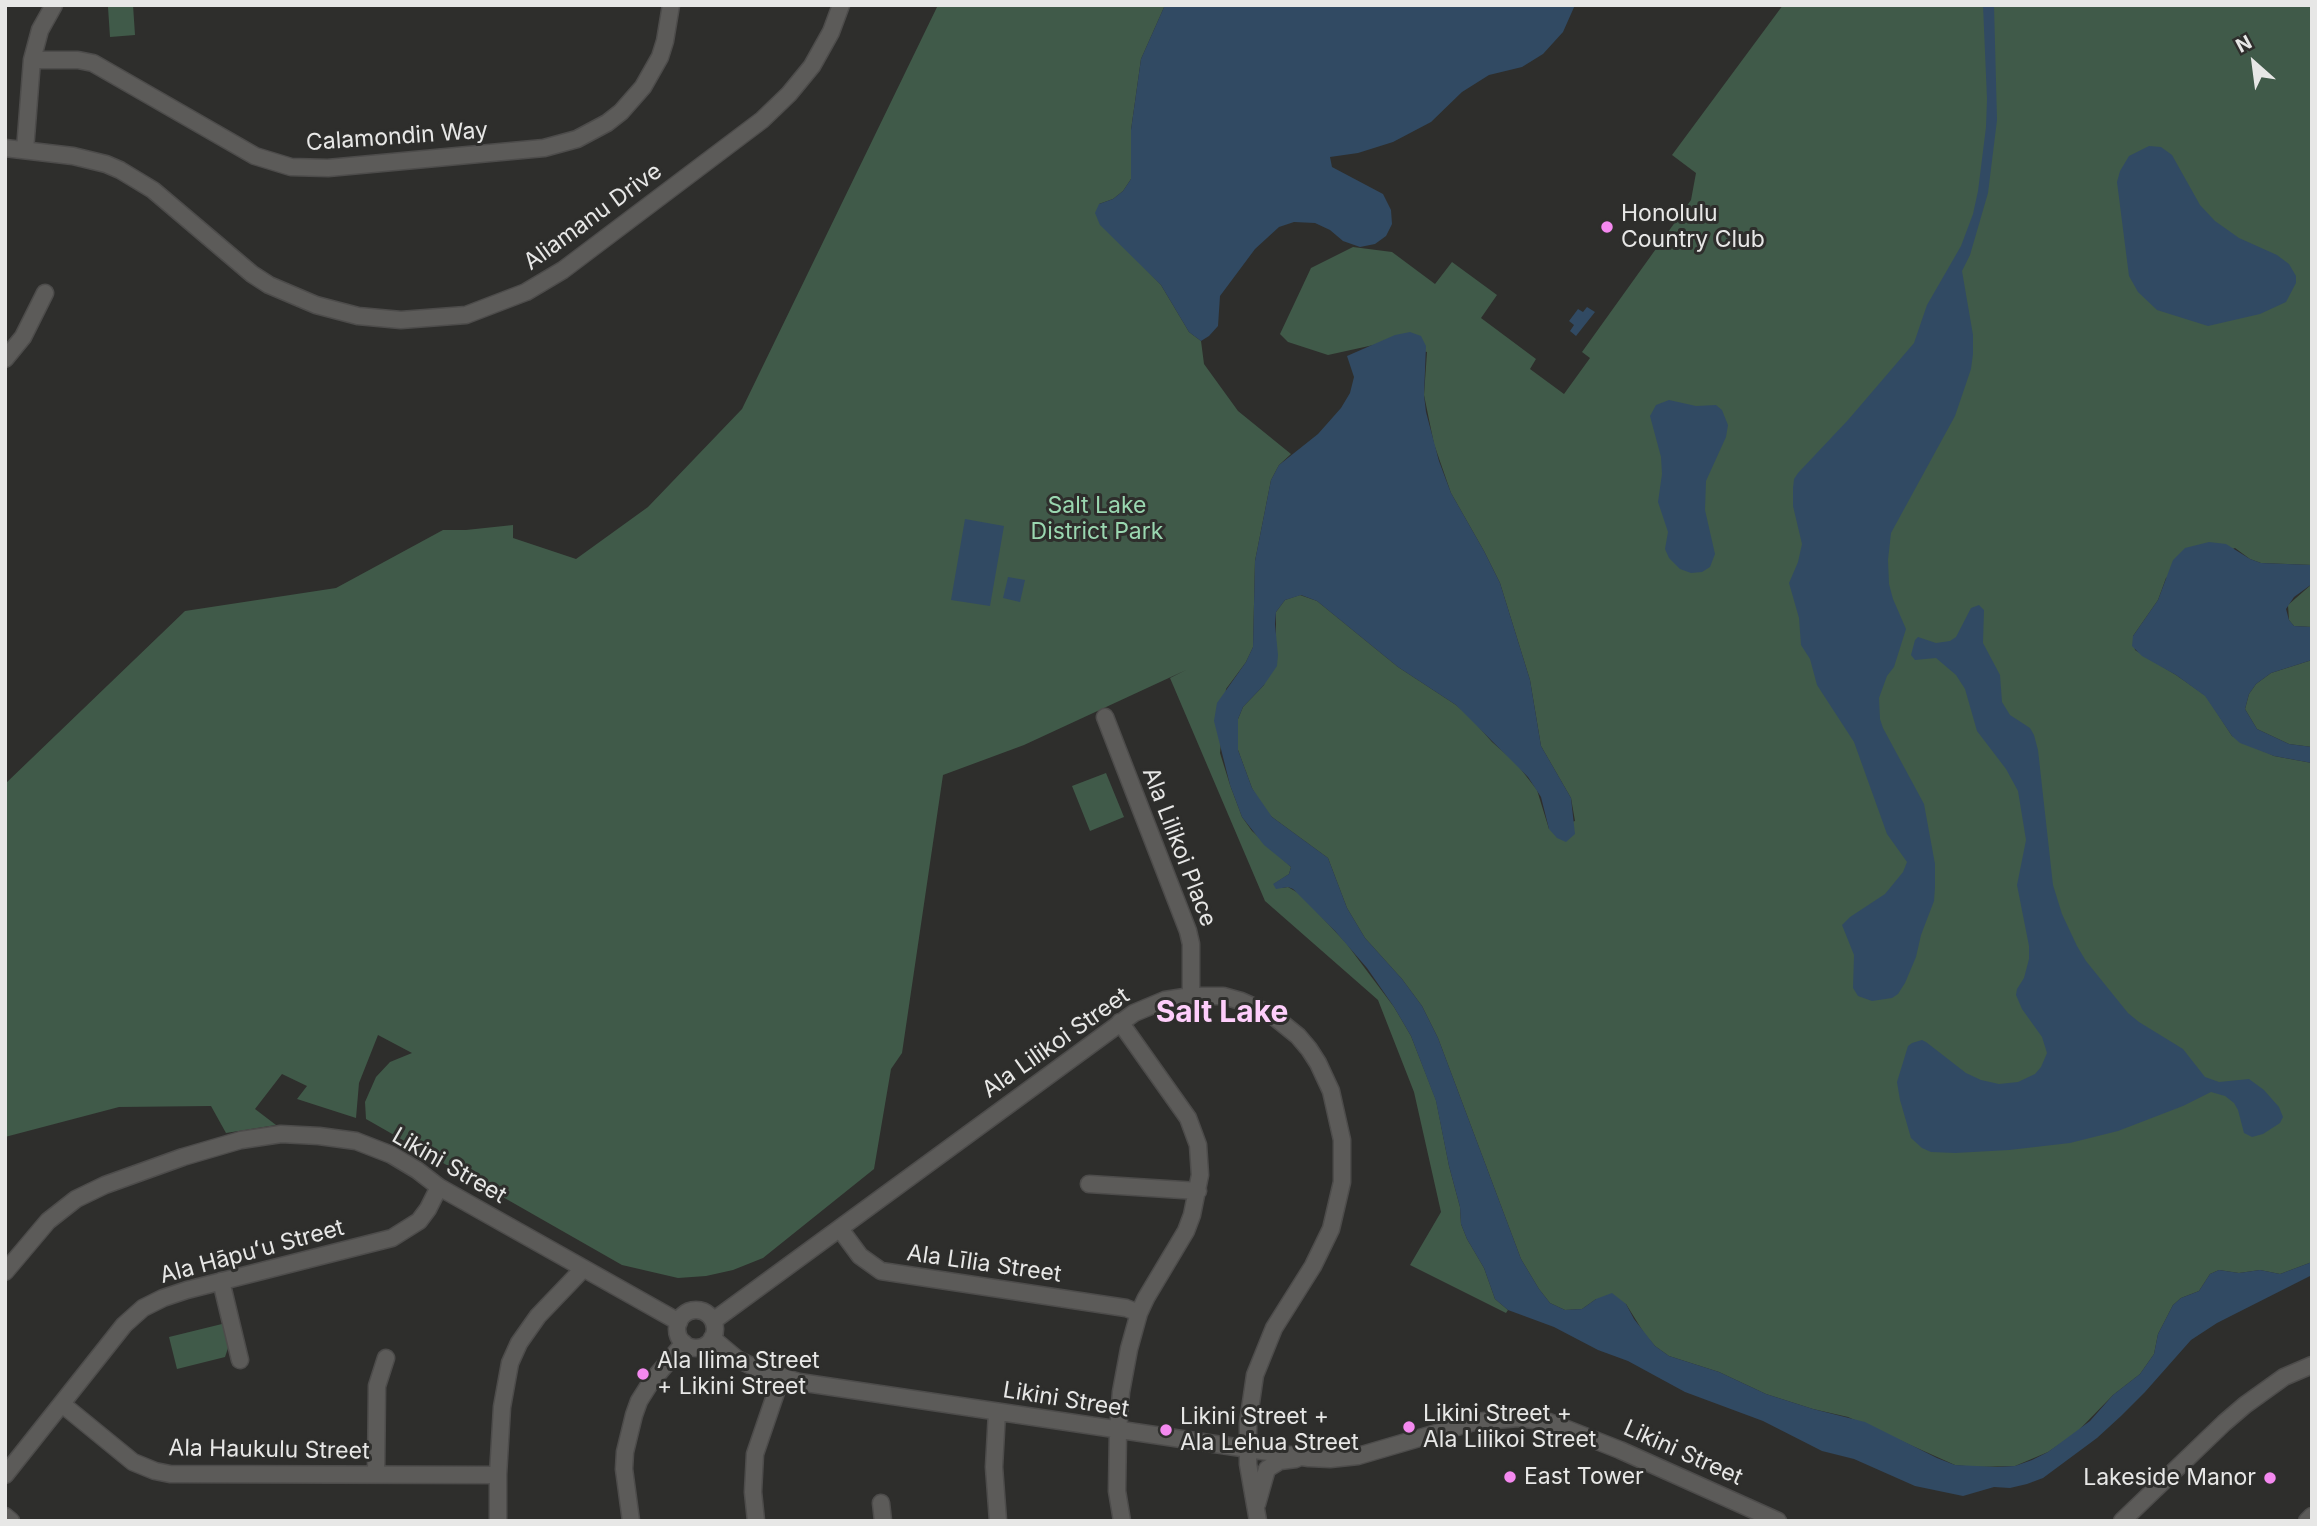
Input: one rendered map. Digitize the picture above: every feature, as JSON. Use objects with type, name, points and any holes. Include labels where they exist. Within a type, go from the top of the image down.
[{"type":"street","points":[[25,150],[32,60],[40,30],[54,5]]},
{"type":"street","name":"Calamondin Way","points":[[32,60],[78,60],[93,63],[255,156],[290,167],[328,169],[544,148],[577,139],[621,112],[643,87],[660,57],[671,5]]},
{"type":"street","name":"Aliamanu Drive","points":[[5,148],[73,156],[120,170],[153,190],[252,274],[269,285],[316,305],[358,316],[401,320],[466,315],[526,292],[563,271],[762,120],[789,94],[812,66],[831,33],[841,5]]},
{"type":"street","points":[[5,359],[23,337],[45,293]]},
{"type":"street","name":"Ala Lilikoi Place","points":[[1105,717],[1188,931],[1191,944],[1192,996]]},
{"type":"street","name":"Ala Lilikoi Street","points":[[713,1321],[1120,1022],[1150,1006],[1192,996],[1223,996],[1241,1000],[1272,1015],[1298,1036],[1314,1056],[1335,1103],[1342,1140],[1342,1182],[1336,1212],[1325,1243],[1274,1328],[1261,1357],[1250,1402],[1249,1477],[1257,1517]]},
{"type":"street","points":[[1120,1022],[1188,1118],[1200,1158],[1198,1191],[1186,1231],[1139,1313],[1125,1369],[1118,1431],[1117,1491],[1122,1521]]},
{"type":"street","name":"Likini Street","points":[[5,1272],[48,1221],[85,1195],[115,1181],[256,1137],[305,1135],[356,1141],[392,1155],[439,1187],[679,1322]]},
{"type":"street","points":[[1089,1184],[1198,1191]]},
{"type":"street","name":"Ala Hāpuʻu Street","points":[[5,1475],[124,1325],[143,1308],[174,1294],[392,1238],[419,1221],[439,1187]]},
{"type":"street","name":"Ala Līlia Street","points":[[840,1229],[860,1256],[881,1271],[1126,1308],[1139,1313]]},
{"type":"street","points":[[498,1521],[502,1407],[510,1363],[529,1329],[583,1269]]},
{"type":"street","points":[[221,1281],[240,1360]]},
{"type":"street","points":[[687,1312],[705,1312],[713,1321],[715,1327],[712,1338],[702,1346],[684,1343],[678,1333],[679,1322],[687,1312]]},
{"type":"street","name":"Likini Street","points":[[712,1338],[737,1359],[781,1378],[814,1385],[1309,1458],[1330,1460],[1358,1456],[1474,1422],[1535,1419],[1614,1447],[1778,1521]]},
{"type":"street","points":[[631,1521],[624,1469],[631,1425],[639,1401],[651,1382],[684,1343]]},
{"type":"street","points":[[376,1474],[377,1386],[386,1358]]},
{"type":"street","points":[[2122,1521],[2231,1417],[2284,1377],[2312,1364]]},
{"type":"street","points":[[756,1521],[753,1492],[755,1454],[781,1378]]},
{"type":"street","name":"Ala Haukulu Street","points":[[62,1404],[133,1462],[170,1474],[498,1475]]},
{"type":"street","points":[[997,1412],[994,1467],[998,1521]]},
{"type":"street","points":[[1257,1517],[1267,1469],[1280,1461],[1309,1458]]},
{"type":"street","points":[[881,1503],[883,1521]]},
{"type":"street","points":[[5,1516],[12,1521]]},
{"type":"street","points":[[2307,1521],[2312,1516]]},
{"type":"green space","points":[[133,5],[135,35],[110,37],[108,7]]},
{"type":"green space","name":"Salt Lake District Park","points":[[938,5],[1165,5],[1141,59],[1131,130],[1131,179],[1113,199],[1099,204],[1140,263],[1161,285],[1189,332],[1201,341],[1204,364],[1238,411],[1291,454],[1279,465],[1271,480],[1255,561],[1253,647],[1246,662],[1226,689],[1220,753],[1242,817],[1252,831],[1291,867],[1289,874],[1274,884],[1281,888],[1288,887],[1300,894],[1346,943],[1394,1007],[1411,1036],[1436,1100],[1460,1207],[1461,1224],[1484,1268],[1495,1299],[1508,1310],[1506,1313],[1410,1265],[1441,1212],[1414,1092],[1378,1000],[1265,901],[1170,678],[1186,670],[1024,745],[943,775],[902,1053],[891,1069],[874,1169],[763,1258],[733,1270],[678,1278],[622,1265],[366,1119],[365,1102],[376,1077],[390,1062],[412,1053],[378,1035],[359,1083],[356,1118],[297,1099],[307,1086],[282,1074],[255,1109],[276,1125],[226,1133],[211,1106],[119,1107],[5,1137],[5,784],[185,611],[336,588],[443,530],[513,525],[513,538],[576,559],[648,507],[742,409]]},
{"type":"green space","name":"Honolulu Country Club","points":[[1783,5],[2312,5],[2312,565],[2261,563],[2235,548],[2166,578],[2158,600],[2133,636],[2135,650],[2206,696],[2232,736],[2274,756],[2312,763],[2312,1262],[2280,1274],[2260,1270],[2239,1273],[2219,1270],[2210,1274],[2199,1291],[2181,1298],[2173,1305],[2158,1334],[2154,1354],[2140,1374],[2113,1395],[2076,1433],[2048,1452],[2015,1466],[1955,1465],[1848,1417],[1766,1394],[1719,1372],[1669,1356],[1655,1346],[1644,1333],[1626,1304],[1596,1299],[1582,1309],[1565,1310],[1550,1303],[1521,1259],[1438,1038],[1422,1006],[1365,938],[1347,908],[1328,858],[1272,817],[1261,805],[1238,750],[1238,719],[1243,707],[1264,685],[1276,637],[1276,612],[1285,600],[1300,595],[1317,601],[1398,667],[1469,716],[1492,742],[1516,763],[1537,790],[1549,829],[1575,821],[1571,798],[1541,746],[1530,680],[1500,583],[1451,493],[1434,444],[1424,395],[1427,352],[1378,344],[1328,355],[1288,342],[1280,334],[1311,268],[1353,247],[1392,252],[1435,284],[1452,262],[1497,295],[1481,318],[1536,359],[1530,369],[1564,394],[1590,358],[1582,352],[1691,200],[1696,173],[1672,155]]},
{"type":"green space","points":[[2312,584],[2312,627],[2294,626],[2289,620],[2288,605]]},
{"type":"green space","points":[[2312,660],[2312,747],[2289,744],[2257,729],[2245,709],[2249,694],[2256,684],[2271,673]]},
{"type":"green space","points":[[1106,773],[1124,817],[1090,831],[1072,786]]},
{"type":"green space","points":[[226,1323],[229,1345],[225,1357],[177,1369],[169,1337]]},
{"type":"water","points":[[1165,5],[1575,5],[1563,32],[1543,54],[1522,67],[1489,75],[1462,92],[1431,122],[1393,142],[1358,153],[1330,157],[1332,167],[1383,194],[1391,210],[1392,224],[1386,236],[1375,244],[1360,247],[1343,241],[1330,230],[1315,223],[1294,222],[1279,227],[1255,249],[1220,296],[1218,326],[1201,341],[1189,332],[1161,285],[1100,225],[1095,213],[1099,204],[1113,199],[1131,179],[1131,130],[1141,59]]},
{"type":"water","points":[[1983,5],[1994,5],[1997,120],[1988,193],[1970,255],[1962,271],[1973,335],[1971,369],[1955,416],[1891,533],[1889,584],[1906,629],[1894,667],[1887,676],[1879,698],[1883,728],[1924,804],[1935,864],[1934,901],[1905,983],[1892,998],[1872,1001],[1858,996],[1853,988],[1854,955],[1842,925],[1885,894],[1903,872],[1907,862],[1887,834],[1854,742],[1817,685],[1810,659],[1801,645],[1799,618],[1789,583],[1802,544],[1793,506],[1794,479],[1914,343],[1927,305],[1961,246],[1978,191],[1986,127]]},
{"type":"water","points":[[2149,146],[2161,147],[2172,155],[2200,205],[2215,221],[2239,238],[2277,255],[2289,264],[2296,276],[2296,283],[2286,302],[2260,314],[2208,326],[2157,310],[2138,292],[2129,276],[2117,182],[2129,156]]},
{"type":"water","points":[[1587,307],[1595,312],[1576,336],[1570,331],[1574,325],[1569,321],[1578,309],[1583,312]]},
{"type":"water","points":[[1410,332],[1421,336],[1426,346],[1424,395],[1439,461],[1451,493],[1500,583],[1530,680],[1541,746],[1571,798],[1575,834],[1566,842],[1557,838],[1549,829],[1541,797],[1528,777],[1456,705],[1398,667],[1317,601],[1301,595],[1285,600],[1276,612],[1277,666],[1264,685],[1243,707],[1238,719],[1238,750],[1252,788],[1272,817],[1328,858],[1347,908],[1365,938],[1422,1006],[1438,1038],[1521,1259],[1550,1303],[1565,1310],[1582,1309],[1596,1299],[1612,1293],[1626,1304],[1655,1346],[1669,1356],[1719,1372],[1766,1394],[1865,1422],[1955,1465],[2015,1466],[2048,1452],[2090,1421],[2113,1395],[2140,1374],[2154,1354],[2158,1334],[2173,1305],[2181,1298],[2199,1291],[2210,1274],[2219,1270],[2239,1273],[2260,1270],[2280,1274],[2312,1262],[2312,1275],[2217,1323],[2191,1340],[2121,1416],[2097,1438],[2043,1478],[2010,1488],[1994,1487],[1963,1496],[1915,1486],[1854,1459],[1822,1451],[1763,1421],[1685,1392],[1628,1361],[1598,1350],[1554,1327],[1508,1310],[1495,1299],[1484,1268],[1461,1224],[1460,1207],[1436,1101],[1411,1036],[1367,968],[1335,931],[1293,889],[1276,889],[1273,884],[1289,874],[1291,867],[1264,845],[1242,817],[1230,785],[1214,721],[1217,703],[1246,662],[1253,647],[1255,561],[1271,480],[1279,465],[1318,434],[1341,408],[1350,393],[1354,377],[1347,356],[1395,335]]},
{"type":"water","points":[[1669,400],[1696,406],[1716,405],[1722,410],[1728,425],[1726,437],[1706,481],[1705,510],[1715,554],[1710,567],[1702,572],[1691,573],[1680,569],[1669,558],[1665,549],[1668,532],[1658,502],[1662,474],[1661,457],[1650,416],[1656,405]]},
{"type":"water","points":[[965,519],[1004,526],[990,606],[951,600]]},
{"type":"water","points":[[2209,542],[2226,544],[2261,563],[2312,565],[2312,584],[2294,597],[2286,609],[2294,626],[2312,627],[2312,660],[2271,673],[2256,684],[2249,694],[2245,709],[2257,729],[2289,744],[2312,747],[2312,763],[2274,756],[2240,743],[2232,736],[2205,696],[2176,675],[2142,656],[2132,646],[2133,636],[2158,600],[2173,560],[2185,548]]},
{"type":"water","points":[[1008,577],[1025,580],[1020,602],[1003,598]]},
{"type":"water","points":[[1979,605],[1984,610],[1983,643],[2000,675],[2002,702],[2010,715],[2030,728],[2034,735],[2053,885],[2062,914],[2077,946],[2128,1013],[2183,1049],[2205,1077],[2219,1082],[2249,1079],[2264,1090],[2279,1107],[2283,1117],[2280,1123],[2263,1134],[2252,1137],[2244,1133],[2234,1103],[2225,1096],[2211,1092],[2118,1131],[2070,1143],[1955,1153],[1931,1152],[1911,1138],[1897,1082],[1908,1046],[1912,1043],[1922,1040],[1966,1073],[1999,1084],[2018,1082],[2035,1074],[2047,1053],[2042,1037],[2022,1009],[2016,995],[2029,959],[2017,885],[2026,840],[2018,791],[2006,769],[1977,731],[1965,689],[1956,675],[1936,658],[1915,660],[1911,655],[1918,637],[1936,643],[1950,641],[1956,637],[1971,608]]},
{"type":"place","name":"Honolulu Country Club","points":[[1607,227]]},
{"type":"place","name":"Ala Ilima Street + Likini Street","points":[[643,1374]]},
{"type":"place","name":"Likini Street + Ala Lilikoi Street","points":[[1409,1427]]},
{"type":"place","name":"Likini Street + Ala Lehua Street","points":[[1166,1430]]},
{"type":"place","name":"East Tower","points":[[1510,1477]]},
{"type":"place","name":"Lakeside Manor","points":[[2270,1478]]},
{"type":"district","name":"Salt Lake","points":[[1222,1013]]}]
